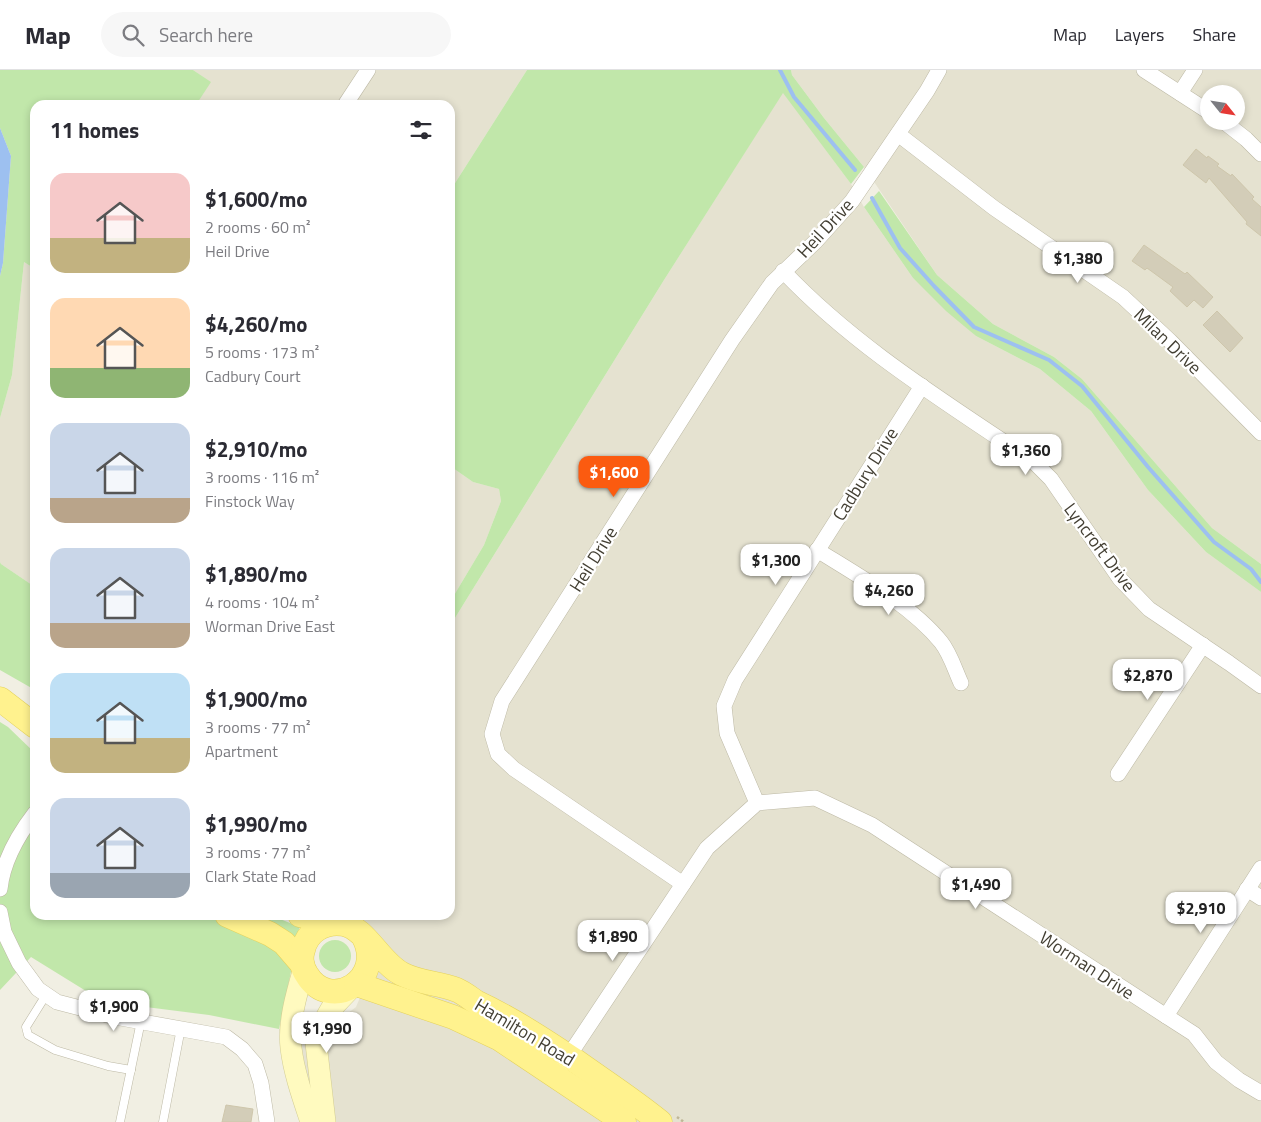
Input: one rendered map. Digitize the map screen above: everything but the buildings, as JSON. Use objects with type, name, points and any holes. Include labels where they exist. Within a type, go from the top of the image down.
[{"type":"main road","points":[[0,686],[30,713]]},
{"type":"main road","points":[[0,699],[30,714]]},
{"type":"main road","points":[[238,920],[270,934],[284,943],[303,960]]},
{"type":"main road","points":[[261,920],[282,930],[303,960],[306,975],[314,984],[324,989],[348,988]]},
{"type":"main road","points":[[321,920],[351,926],[372,951],[366,973],[315,1017],[310,1027],[307,1040],[313,1089],[321,1121]]},
{"type":"main road","points":[[321,1121],[298,1084],[291,1046],[295,999],[305,942],[312,932],[322,926],[333,923]]},
{"type":"main road","name":"Hamilton Road","points":[[372,951],[384,971],[403,983],[476,1002],[510,1019],[630,1098],[660,1122]]},
{"type":"main road","name":"Hamilton Road","points":[[348,988],[414,1002],[466,1022],[500,1039],[624,1122]]},
{"type":"street","points":[[348,100],[368,70]]},
{"type":"street","name":"Heil Drive","points":[[683,884],[514,770],[498,754],[492,734],[502,700],[732,340],[772,283],[816,241],[852,201],[939,70]]},
{"type":"street","points":[[1144,70],[1200,106]]},
{"type":"street","points":[[1180,93],[1195,70]]},
{"type":"street","points":[[1234,130],[1261,154]]},
{"type":"street","name":"Milan Drive","points":[[898,134],[994,208],[1123,297],[1177,348],[1261,433]]},
{"type":"street","name":"Lyncroft Drive","points":[[783,271],[809,298],[845,330],[922,386],[1034,462],[1051,479],[1120,579],[1149,609],[1261,686]]},
{"type":"street","name":"Cadbury Drive","points":[[757,803],[727,733],[724,706],[735,680],[922,386]]},
{"type":"street","points":[[817,550],[909,611],[942,643],[962,683]]},
{"type":"street","points":[[1118,774],[1203,645]]},
{"type":"street","name":"Worman Drive","points":[[757,803],[815,798],[872,825],[1194,1034],[1216,1062],[1239,1080],[1261,1093]]},
{"type":"street","points":[[555,1076],[707,848],[757,803]]},
{"type":"street","points":[[0,889],[1,878],[12,848],[30,821]]},
{"type":"street","points":[[1166,1016],[1261,868]]},
{"type":"street","points":[[1248,889],[1261,898]]},
{"type":"street","points":[[0,912],[4,932],[18,963],[38,989],[57,1002],[141,1021],[226,1037],[242,1049],[254,1064],[261,1083],[267,1122]]},
{"type":"lane","points":[[46,995],[26,1026],[28,1035],[54,1050],[101,1064],[131,1070]]},
{"type":"lane","points":[[120,1122],[141,1021]]},
{"type":"lane","points":[[163,1122],[181,1028]]},
{"type":"shaded area","points":[[193,70],[527,70],[455,183],[455,100],[199,100],[210,82]]},
{"type":"shaded area","points":[[791,70],[1261,70],[1261,564],[1212,528],[1082,379],[1054,357],[993,324],[937,275],[864,167],[792,75]]},
{"type":"shaded area","points":[[783,92],[851,184],[864,207],[913,278],[976,336],[1040,369],[1091,411],[1148,490],[1206,552],[1261,592],[1261,1122],[304,1122],[286,1073],[279,1029],[323,1032],[356,1007],[380,950],[355,920],[455,920],[455,618]]},
{"type":"shaded area","points":[[24,262],[30,266],[30,584],[0,562],[0,418],[12,375]]},
{"type":"shaded area","points":[[455,469],[473,482],[499,489],[501,501],[484,545],[455,594]]},
{"type":"green space","points":[[0,70],[193,70],[211,82],[199,100],[30,100],[30,266],[24,262],[12,375],[0,418],[0,276],[3,263],[11,156],[0,128]]},
{"type":"green space","points":[[527,70],[791,70],[792,75],[824,118],[864,167],[851,184],[783,93],[664,280],[455,618],[455,594],[484,545],[501,501],[499,489],[473,482],[455,469],[455,183]]},
{"type":"green space","points":[[879,191],[937,275],[993,324],[1054,357],[1082,379],[1212,528],[1261,564],[1261,592],[1206,552],[1148,490],[1091,411],[1040,369],[976,336],[946,311],[913,278],[864,207]]},
{"type":"green space","points":[[0,562],[30,584],[30,687],[0,670]]},
{"type":"green space","points":[[0,722],[30,748],[30,920],[219,920],[270,943],[292,967],[279,1029],[209,1015],[122,1004],[86,991],[31,957],[0,990]]},
{"type":"green space","points":[[265,920],[282,920],[300,927],[295,939],[286,930]]},
{"type":"green space","points":[[335,940],[347,944],[351,956],[347,968],[335,972],[323,968],[319,956],[323,944]]},
{"type":"water","points":[[0,128],[11,156],[3,263],[0,276]]},
{"type":"waterway","points":[[780,70],[794,97],[855,170]]},
{"type":"waterway","points":[[872,198],[900,248],[974,327],[1049,360],[1082,386],[1148,467],[1214,542],[1251,569],[1261,582]]}]
